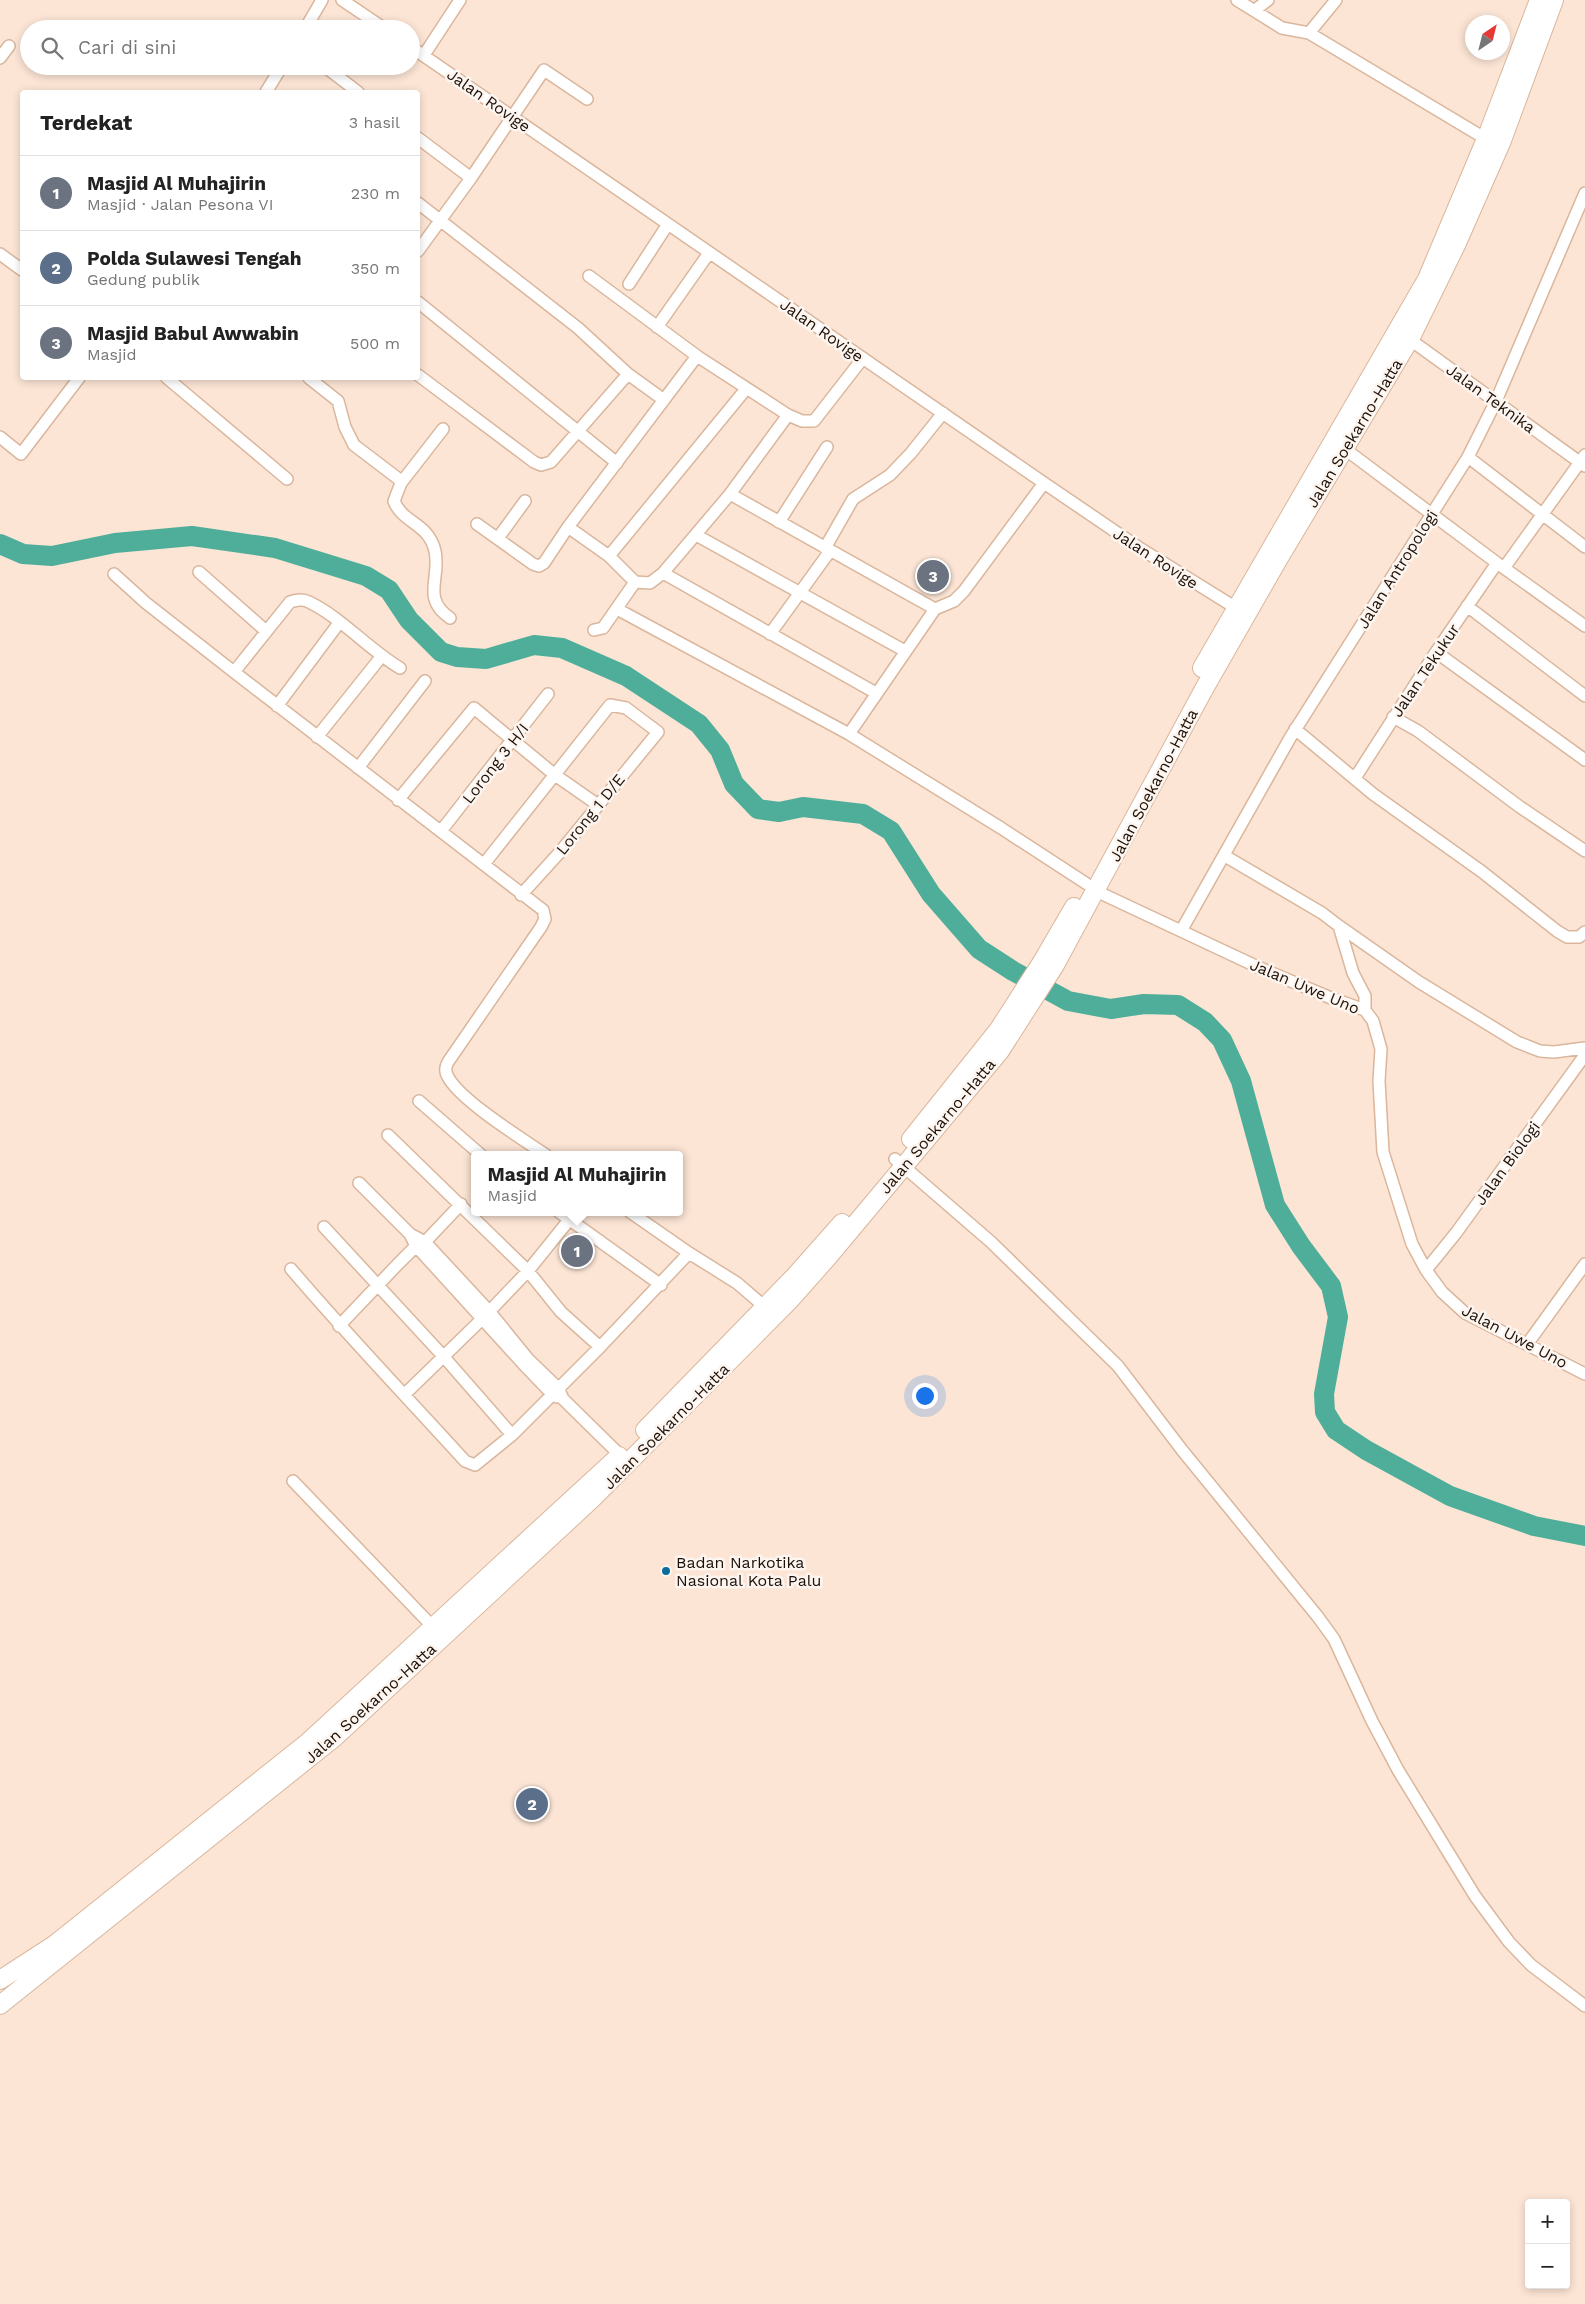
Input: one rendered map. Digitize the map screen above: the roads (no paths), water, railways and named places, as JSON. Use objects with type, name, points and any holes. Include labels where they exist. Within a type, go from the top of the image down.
[{"type":"main road","name":"Jalan Soekarno-Hatta","points":[[1092,888],[1236,608],[1345,449],[1404,335],[1486,139],[1539,0]]},
{"type":"main road","name":"Jalan Soekarno-Hatta","points":[[0,2005],[313,1738],[433,1627],[469,1605],[593,1498],[765,1307],[971,1088],[1000,1051],[1025,1002],[1092,888],[1204,689],[1274,555],[1457,243],[1501,143],[1554,0]]},
{"type":"main road","name":"Jalan Soekarno-Hatta","points":[[0,1980],[54,1945],[168,1863],[335,1737],[620,1455],[671,1412],[789,1301],[828,1257],[900,1162]]},
{"type":"street","points":[[310,20],[322,0]]},
{"type":"street","points":[[342,0],[372,20]]},
{"type":"street","points":[[424,56],[460,0]]},
{"type":"street","points":[[1237,0],[1282,28],[1309,33],[1486,139]]},
{"type":"street","points":[[1255,10],[1268,0]]},
{"type":"street","points":[[1309,33],[1336,0]]},
{"type":"street","points":[[0,58],[8,46]]},
{"type":"street","name":"Jalan Rovige","points":[[420,53],[514,116],[709,253],[1044,483],[1142,549],[1236,608]]},
{"type":"street","points":[[420,248],[471,178],[544,70],[587,99]]},
{"type":"street","points":[[270,90],[278,75]]},
{"type":"street","points":[[336,75],[355,90]]},
{"type":"street","points":[[420,140],[471,178]]},
{"type":"street","name":"Jalan Antropologi","points":[[1181,931],[1295,729],[1468,457],[1496,401],[1585,194]]},
{"type":"street","points":[[420,204],[578,328],[628,374],[664,400]]},
{"type":"street","points":[[628,284],[668,224]]},
{"type":"street","points":[[657,327],[709,253]]},
{"type":"street","points":[[0,254],[19,267]]},
{"type":"street","points":[[589,276],[696,356],[788,415],[802,421],[814,421],[863,358]]},
{"type":"street","points":[[420,304],[578,430],[616,463]]},
{"type":"street","name":"Jalan Teknika","points":[[1404,335],[1583,461]]},
{"type":"street","points":[[477,524],[533,564],[539,566],[549,558],[568,527],[696,356]]},
{"type":"street","points":[[420,376],[534,462],[541,465],[551,462],[628,374]]},
{"type":"street","points":[[0,437],[21,454],[78,380]]},
{"type":"street","points":[[169,380],[287,479]]},
{"type":"street","points":[[312,380],[338,401],[345,427],[354,445],[388,469],[401,483]]},
{"type":"street","points":[[609,556],[746,389]]},
{"type":"street","points":[[770,634],[827,549],[853,499],[890,475],[911,453],[943,413]]},
{"type":"street","points":[[568,527],[609,556],[635,582],[650,583],[664,573],[730,494],[788,415]]},
{"type":"street","points":[[443,430],[401,483],[394,501],[396,508],[426,530],[430,538],[435,551],[436,570],[433,594],[441,612],[450,618]]},
{"type":"street","points":[[779,522],[827,446]]},
{"type":"street","points":[[1345,449],[1500,566],[1585,626]]},
{"type":"street","points":[[1468,457],[1585,547]]},
{"type":"street","name":"Jalan Tekukur","points":[[1355,778],[1467,606],[1543,514],[1583,461]]},
{"type":"street","points":[[849,734],[935,609],[954,601],[964,591],[1044,483]]},
{"type":"street","points":[[730,494],[935,609]]},
{"type":"street","points":[[498,538],[526,500]]},
{"type":"street","points":[[696,534],[905,651]]},
{"type":"street","points":[[199,572],[266,631]]},
{"type":"street","points":[[664,573],[876,693]]},
{"type":"street","points":[[114,574],[146,604],[316,737],[484,864],[544,913],[541,927],[448,1062],[446,1069],[446,1075],[456,1087],[494,1120],[540,1151]]},
{"type":"street","points":[[594,630],[603,628],[635,582]]},
{"type":"street","points":[[234,672],[290,602],[294,600],[307,601],[340,623],[381,657],[400,668]]},
{"type":"street","points":[[1467,606],[1585,696]]},
{"type":"street","name":"Jalan Uwe Uno","points":[[617,609],[849,734],[1001,828],[1092,888],[1269,972],[1365,1010],[1373,1021],[1381,1049],[1379,1081],[1383,1152],[1412,1244],[1426,1270],[1442,1292],[1465,1313],[1528,1343],[1585,1374]]},
{"type":"street","points":[[277,706],[340,623]]},
{"type":"street","points":[[1436,652],[1585,760]]},
{"type":"street","points":[[316,737],[381,657]]},
{"type":"street","points":[[358,768],[426,681]]},
{"type":"street","name":"Lorong 3 H/I","points":[[441,831],[548,694]]},
{"type":"street","name":"Lorong 1 D/E","points":[[521,895],[560,852],[658,732],[626,708],[610,705],[554,775]]},
{"type":"street","points":[[398,800],[474,708],[512,742],[554,775],[598,805]]},
{"type":"street","points":[[1394,717],[1418,731],[1520,807],[1585,851]]},
{"type":"street","points":[[1295,729],[1373,794],[1480,871],[1557,931],[1567,936],[1579,937],[1585,932]]},
{"type":"street","points":[[484,864],[554,775]]},
{"type":"street","points":[[1225,856],[1322,913],[1419,982],[1516,1042],[1540,1051],[1554,1052],[1585,1048]]},
{"type":"street","points":[[1339,926],[1353,973],[1365,996],[1365,1010]]},
{"type":"street","name":"Jalan Biologi","points":[[1426,1270],[1484,1195],[1585,1055]]},
{"type":"street","points":[[419,1101],[476,1151]]},
{"type":"street","points":[[388,1135],[471,1214]]},
{"type":"street","points":[[900,1162],[991,1242],[1118,1366],[1182,1450],[1334,1638],[1372,1721],[1398,1770],[1475,1896],[1509,1942],[1531,1965],[1585,2006]]},
{"type":"street","points":[[359,1183],[421,1244],[485,1315],[528,1359],[555,1391],[620,1455]]},
{"type":"street","points":[[339,1326],[461,1204]]},
{"type":"street","points":[[473,1216],[528,1271],[560,1312],[600,1347]]},
{"type":"street","points":[[564,1216],[661,1285]]},
{"type":"street","points":[[636,1216],[689,1254],[738,1283],[765,1307]]},
{"type":"street","points":[[405,1394],[528,1271],[569,1220]]},
{"type":"street","points":[[324,1227],[444,1357],[512,1435]]},
{"type":"street","points":[[291,1269],[339,1326],[471,1465],[479,1462],[512,1435],[661,1285],[689,1254]]},
{"type":"street","points":[[1528,1343],[1585,1264]]},
{"type":"street","points":[[293,1481],[433,1627]]},
{"type":"waterway","points":[[0,544],[23,554],[52,556],[115,543],[192,536],[275,548],[366,576],[389,590],[409,620],[441,652],[457,657],[486,659],[534,645],[562,648],[626,676],[699,724],[720,750],[734,784],[758,809],[779,812],[803,807],[863,814],[891,831],[931,894],[979,949],[1013,971],[1068,1001],[1111,1009],[1144,1004],[1178,1005],[1205,1022],[1222,1040],[1241,1081],[1275,1205],[1301,1246],[1331,1286],[1338,1317],[1324,1394],[1325,1412],[1336,1430],[1366,1450],[1450,1496],[1534,1526],[1585,1536]]},
{"type":"place","name":"Masjid Babul Awwabin","points":[[933,576]]},
{"type":"place","name":"Masjid Al Muhajirin","points":[[577,1251]]},
{"type":"place","name":"Badan Narkotika Nasional Kota Palu","points":[[666,1571]]},
{"type":"place","name":"Polda Sulawesi Tengah","points":[[532,1804]]}]
